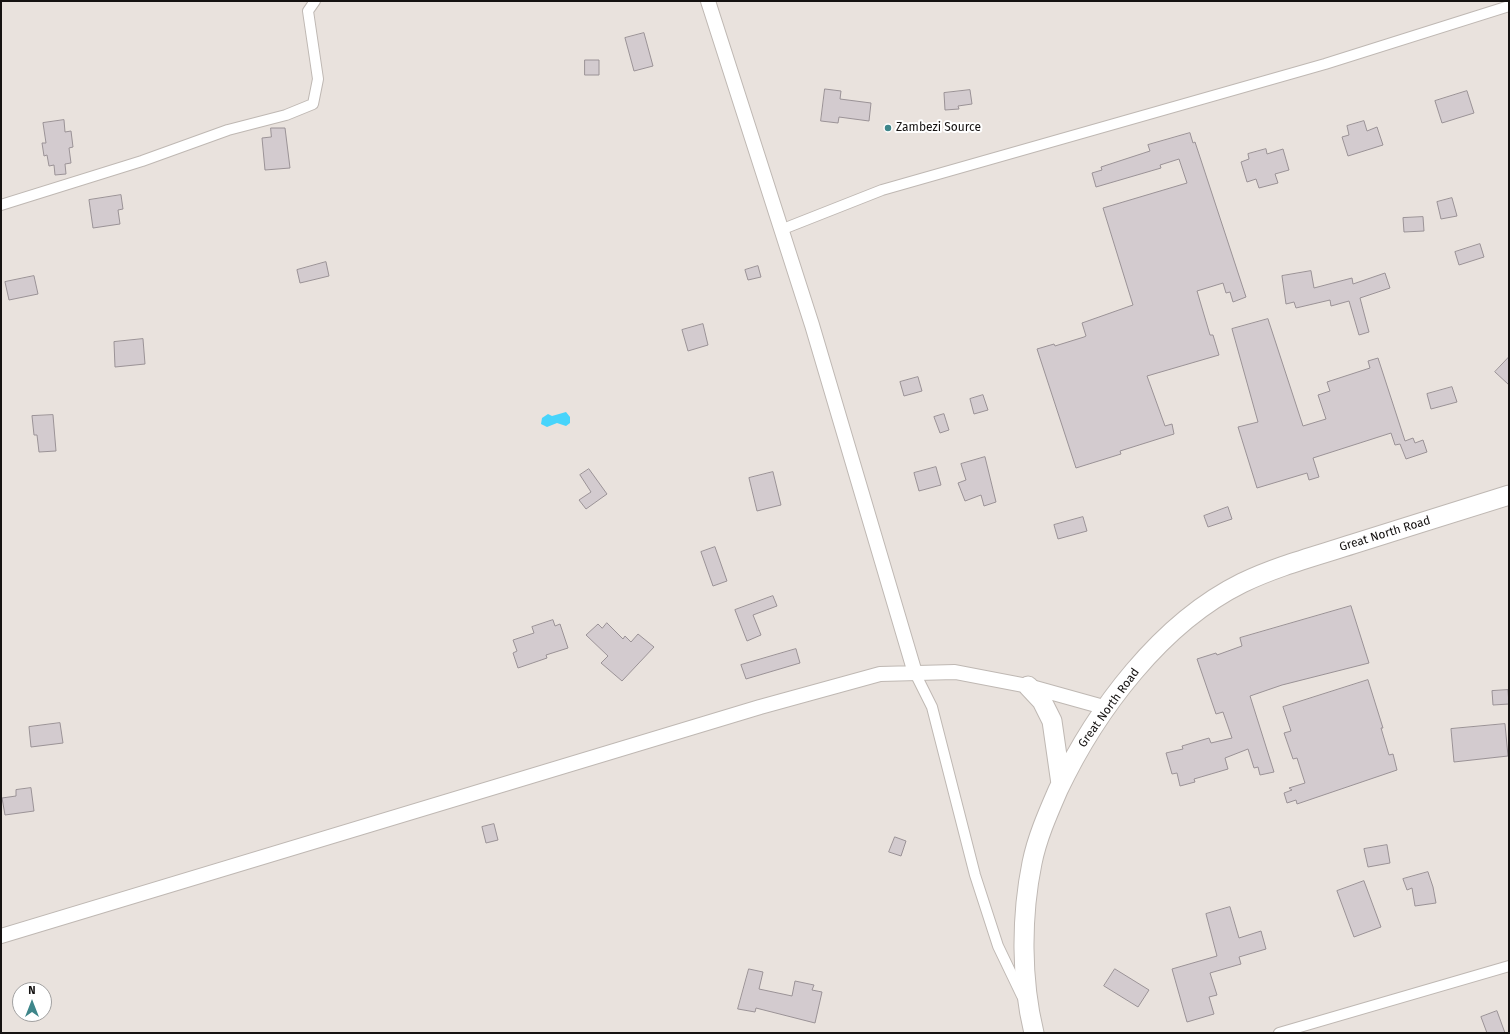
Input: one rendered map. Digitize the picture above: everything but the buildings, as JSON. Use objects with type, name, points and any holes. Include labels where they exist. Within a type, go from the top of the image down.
[{"type":"highway","name":"Great North Road","points":[[1034,1033],[1029,1010],[1024,954],[1027,904],[1032,862],[1045,818],[1085,739],[1129,676],[1158,646],[1196,612],[1241,584],[1286,565],[1509,495]]},
{"type":"highway","points":[[1028,686],[1042,701],[1050,716],[1062,784]]},
{"type":"main road","points":[[708,1],[783,229],[860,481],[916,673]]},
{"type":"main road","points":[[1,936],[760,707],[880,674],[955,672],[1028,686],[1107,708]]},
{"type":"street","points":[[1,205],[142,161],[228,130],[286,115],[313,104],[318,79],[308,11],[315,1]]},
{"type":"street","points":[[783,229],[882,190],[1325,64],[1509,6]]},
{"type":"street","points":[[916,673],[932,707],[975,875],[998,946],[1029,1010]]},
{"type":"street","points":[[1279,1033],[1509,966]]},
{"type":"water","points":[[566,412],[570,417],[570,423],[566,426],[557,423],[547,427],[541,424],[542,418],[548,414],[552,416]]},
{"type":"place","name":"Zambezi Source","points":[[888,128]]}]
